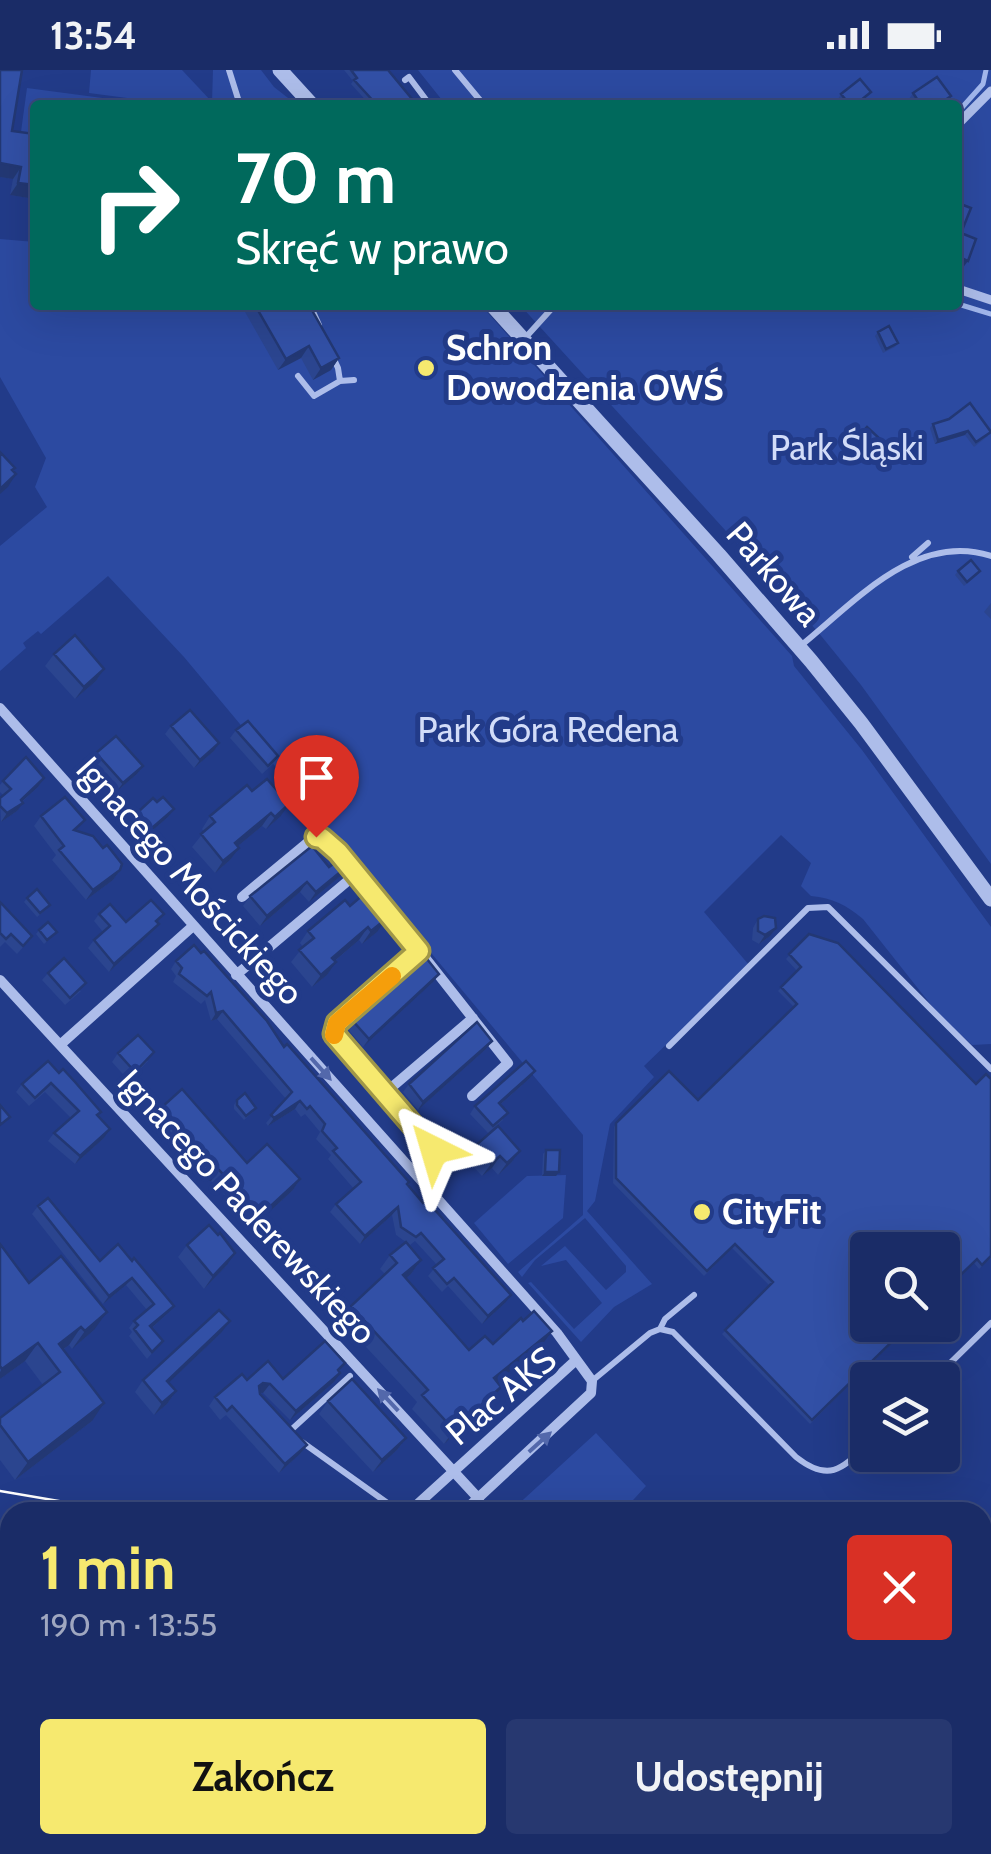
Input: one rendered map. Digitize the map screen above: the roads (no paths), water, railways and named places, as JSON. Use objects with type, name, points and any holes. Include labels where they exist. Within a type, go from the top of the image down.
[{"type":"street","points":[[280,70],[307,100]]},
{"type":"street","points":[[962,120],[991,90]]},
{"type":"street","points":[[962,290],[991,300]]},
{"type":"street","name":"Parkowa","points":[[497,310],[862,723],[991,899]]},
{"type":"street","name":"Ignacego Mościckiego","points":[[0,708],[557,1333],[574,1361]]},
{"type":"street","points":[[242,897],[316,837],[322,838],[338,852],[508,1063],[472,1096]]},
{"type":"street","points":[[236,975],[356,874]]},
{"type":"street","points":[[60,1045],[193,926]]},
{"type":"street","name":"Ignacego Paderewskiego","points":[[0,980],[453,1472]]},
{"type":"street","points":[[385,1093],[472,1018]]},
{"type":"street","name":"Plac AKS","points":[[420,1502],[574,1361],[592,1381],[591,1393],[476,1502]]},
{"type":"street","name":"Plac AKS","points":[[453,1472],[479,1499]]},
{"type":"lane","points":[[229,70],[238,100]]},
{"type":"lane","points":[[454,70],[480,100]]},
{"type":"lane","points":[[404,80],[408,76],[426,100]]},
{"type":"lane","points":[[312,310],[320,328]]},
{"type":"lane","points":[[524,340],[551,310]]},
{"type":"lane","points":[[326,344],[340,381]]},
{"type":"lane","points":[[298,376],[314,396],[340,381],[354,380]]},
{"type":"lane","points":[[799,648],[928,542]]},
{"type":"lane","points":[[908,562],[954,551],[991,556]]},
{"type":"lane","points":[[669,1046],[808,908],[828,907],[991,1069]]},
{"type":"lane","points":[[416,1176],[434,1159],[434,1150],[334,1034],[337,1023],[419,951]]},
{"type":"lane","points":[[592,1381],[660,1329],[665,1319],[694,1295]]},
{"type":"lane","points":[[951,1362],[991,1323]]},
{"type":"lane","points":[[660,1329],[673,1332],[796,1456],[818,1471],[842,1467],[850,1460]]},
{"type":"lane","points":[[292,1430],[350,1376]]},
{"type":"lane","points":[[281,1420],[302,1442],[386,1502]]},
{"type":"waterway","points":[[962,108],[983,84],[986,70]]},
{"type":"waterway","points":[[962,305],[991,314]]},
{"type":"tram line","points":[[0,1491],[64,1502]]},
{"type":"place","name":"Schron Dowodzenia OWŚ","points":[[426,368]]},
{"type":"place","name":"CityFit","points":[[702,1212]]},
{"type":"park label","name":"Park Śląski","points":[[847,448]]},
{"type":"park label","name":"Park Góra Redena","points":[[548,730]]}]
